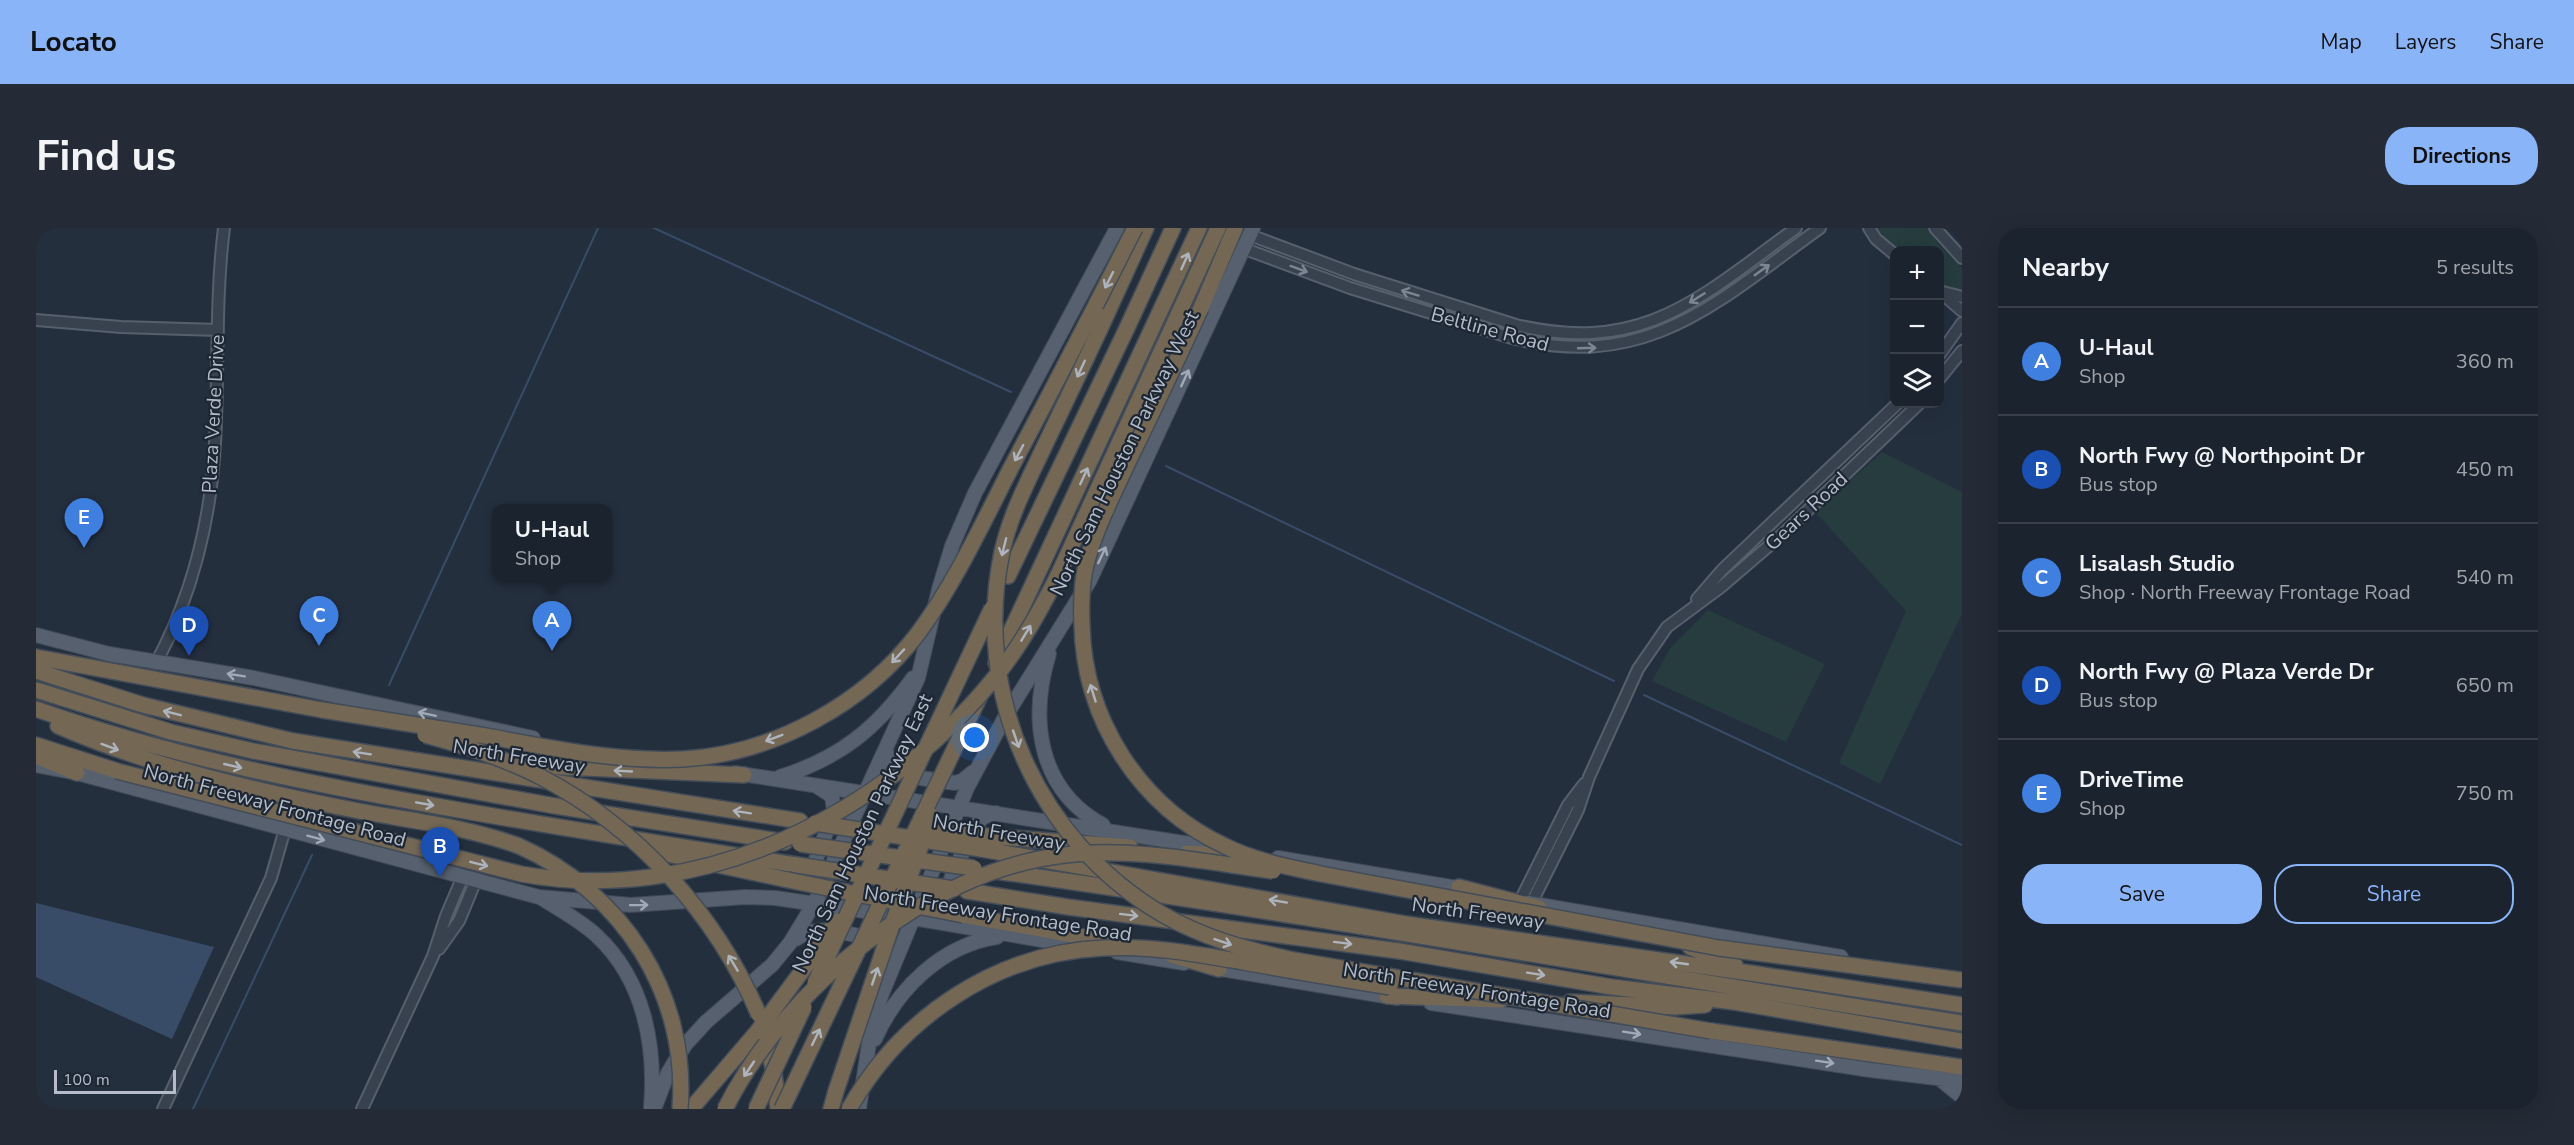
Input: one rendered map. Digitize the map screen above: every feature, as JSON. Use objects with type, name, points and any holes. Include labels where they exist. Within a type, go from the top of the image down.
[{"type":"highway","points":[[322,710],[577,753],[638,759],[685,758],[747,747],[773,739],[826,713],[883,672],[913,639],[935,608],[1025,442],[1135,228]]},
{"type":"highway","points":[[1146,228],[1019,503],[1007,535],[999,568],[995,631],[1002,689],[1030,775],[1054,814],[1082,849],[1135,896],[1181,924],[1231,945],[1294,960],[1711,1030],[1962,1067]]},
{"type":"highway","name":"North Sam Houston Parkway East","points":[[756,1109],[1173,228]]},
{"type":"highway","name":"North Sam Houston Parkway West","points":[[963,731],[1199,228]]},
{"type":"highway","points":[[36,745],[117,771],[475,863],[521,874],[568,881],[616,881],[678,873],[734,858],[804,830],[852,804],[915,759],[965,711],[1015,651],[1060,571],[1218,228]]},
{"type":"highway","points":[[1235,228],[1206,298],[1093,540],[1086,564],[1081,615],[1088,674],[1103,722],[1116,747],[1143,784],[1183,821],[1223,846],[1247,855],[1359,882],[1719,948],[1962,980]]},
{"type":"highway","points":[[36,657],[304,706],[481,751],[541,777],[594,809],[645,851],[671,877],[693,904],[740,975],[759,1015],[772,1063],[780,1109]]},
{"type":"highway","name":"North Freeway","points":[[36,671],[143,705],[293,741],[859,830],[983,843],[1406,924],[1962,1005]]},
{"type":"highway","name":"North Freeway","points":[[36,690],[171,732],[276,756],[555,806],[800,844],[1202,900],[1962,1023]]},
{"type":"highway","points":[[36,709],[140,742],[245,769],[346,790],[797,865],[1068,907],[1399,951],[1600,985],[1734,1002],[1960,1041]]},
{"type":"highway","points":[[36,717],[131,755],[204,777],[324,804],[470,831],[519,846],[547,860],[588,889],[615,914],[633,936],[654,976],[669,1016],[679,1057],[680,1109]]},
{"type":"highway","points":[[780,1109],[963,731]]},
{"type":"highway","points":[[831,1109],[893,922],[963,731]]},
{"type":"highway","points":[[36,756],[78,773]]},
{"type":"highway","points":[[387,757],[623,771],[744,775]]},
{"type":"highway","points":[[562,827],[702,863],[788,880],[963,921],[1143,947],[1219,969]]},
{"type":"highway","points":[[691,1109],[756,1032],[808,963],[882,840]]},
{"type":"highway","points":[[983,843],[1286,859]]},
{"type":"highway","points":[[725,1109],[746,1073],[775,1032],[801,1001],[833,970],[864,944],[913,910],[1006,868],[1065,855],[1119,854],[1359,882]]},
{"type":"highway","points":[[1459,887],[1696,949],[1757,974]]},
{"type":"highway","points":[[849,1109],[888,1052],[938,1007],[970,987],[1024,963],[1055,954],[1102,948],[1188,953],[1507,1007],[1711,1030]]},
{"type":"highway","points":[[1387,996],[1675,1007],[1734,1002]]},
{"type":"main road","points":[[867,792],[924,661],[939,589],[952,546],[975,493],[1117,228]]},
{"type":"main road","name":"North Sam Houston Parkway West","points":[[913,918],[976,769],[1005,717],[1090,580],[1245,249],[1251,231]]},
{"type":"main road","points":[[36,635],[87,649],[156,663],[254,678],[544,740],[744,775],[1119,831],[1459,887],[1526,903],[1904,968],[1962,974]]},
{"type":"main road","points":[[1055,638],[1039,696],[1040,733],[1052,773],[1069,799],[1090,818],[1119,831]]},
{"type":"main road","points":[[774,779],[809,768],[856,742],[890,707],[924,661]]},
{"type":"main road","points":[[886,750],[888,761],[901,773],[954,783],[969,777],[976,769]]},
{"type":"main road","name":"North Freeway Frontage Road","points":[[36,765],[78,773],[539,897],[631,905],[746,897],[775,898],[913,918],[963,921],[1007,936],[1870,1070],[1953,1080]]},
{"type":"main road","points":[[775,898],[794,895],[806,885],[834,811],[832,796],[813,784]]},
{"type":"main road","name":"North Sam Houston Parkway East","points":[[652,1109],[668,1073],[685,1045],[706,1022],[772,965],[790,943],[815,902],[867,792]]},
{"type":"main road","points":[[963,921],[954,923],[943,907],[945,891],[977,822],[983,817],[998,813]]},
{"type":"main road","points":[[539,897],[582,923],[597,936],[609,948],[634,987],[644,1013],[653,1063],[652,1109]]},
{"type":"main road","points":[[859,1109],[876,1011],[913,918]]},
{"type":"main road","points":[[790,943],[802,934],[819,929],[884,942],[893,953],[895,961]]},
{"type":"main road","points":[[865,1064],[880,1029],[900,997],[917,978],[937,961],[962,947],[1007,936]]},
{"type":"main road","points":[[1953,1080],[1962,1097]]},
{"type":"street","name":"Plaza Verde Drive","points":[[156,663],[169,639],[194,570],[212,488],[224,228]]},
{"type":"street","name":"Beltline Road","points":[[1251,231],[1363,278],[1516,325],[1549,332],[1587,334],[1636,326],[1679,309],[1700,297],[1796,228]]},
{"type":"street","name":"Beltline Road","points":[[1245,249],[1350,288],[1512,339],[1537,345],[1588,349],[1640,340],[1686,322],[1820,228]]},
{"type":"street","points":[[1869,228],[1876,239],[1890,251]]},
{"type":"street","points":[[1935,228],[1962,258]]},
{"type":"street","points":[[1944,293],[1962,297]]},
{"type":"street","points":[[1944,295],[1962,311]]},
{"type":"street","points":[[36,320],[121,327],[218,330]]},
{"type":"street","points":[[1944,348],[1962,323]]},
{"type":"street","points":[[1944,373],[1962,351]]},
{"type":"street","name":"Gears Road","points":[[1687,611],[1722,570],[1893,408]]},
{"type":"street","name":"Gears Road","points":[[1526,903],[1578,810],[1589,777],[1638,669],[1667,627],[1721,587],[1785,532],[1915,408]]},
{"type":"street","points":[[1868,431],[1880,441]]},
{"type":"street","points":[[1775,521],[1785,532]]},
{"type":"street","points":[[164,1109],[271,878],[285,829]]},
{"type":"street","points":[[362,1109],[433,956],[446,916],[470,878]]},
{"type":"green space","points":[[1876,228],[1927,228],[1940,246],[1895,246]]},
{"type":"green space","points":[[1944,250],[1962,268],[1962,292],[1945,288]]},
{"type":"green space","points":[[1882,452],[1962,492],[1962,614],[1880,784],[1839,763],[1906,611],[1815,512]]},
{"type":"green space","points":[[1708,610],[1825,664],[1786,742],[1652,681],[1671,647]]},
{"type":"water","points":[[36,903],[214,947],[172,1039],[36,977]]},
{"type":"waterway","points":[[389,685],[598,228]]},
{"type":"waterway","points":[[654,228],[1011,392]]},
{"type":"waterway","points":[[1166,466],[1614,681]]},
{"type":"waterway","points":[[1644,695],[1962,845]]},
{"type":"waterway","points":[[193,1109],[312,855]]},
{"type":"place","name":"DriveTime","points":[[84,548]]},
{"type":"place","name":"Lisalash Studio","points":[[319,646]]},
{"type":"place","name":"U-Haul","points":[[552,651]]},
{"type":"place","name":"North Fwy @ Plaza Verde Dr","points":[[189,656]]},
{"type":"place","name":"North Fwy @ Northpoint Dr","points":[[440,877]]}]
